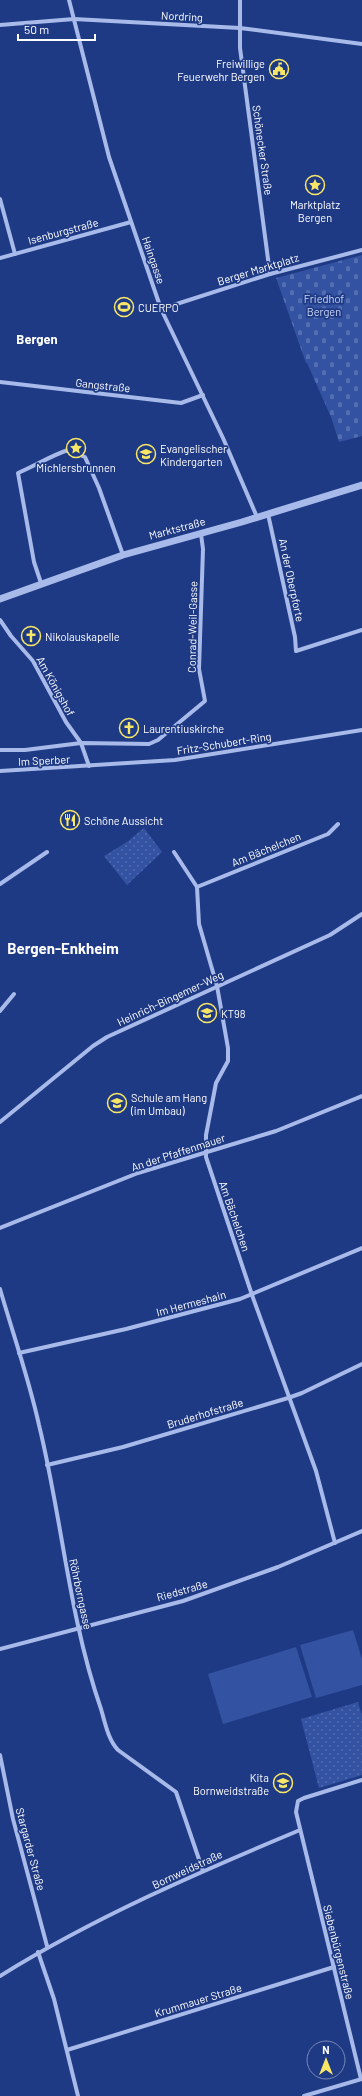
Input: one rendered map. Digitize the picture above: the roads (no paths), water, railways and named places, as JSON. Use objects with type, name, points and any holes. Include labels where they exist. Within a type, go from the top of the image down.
[{"type":"street","points":[[69,0],[74,20]]},
{"type":"street","points":[[240,0],[240,28]]},
{"type":"street","name":"Nordring","points":[[0,25],[74,20],[240,28],[362,44]]},
{"type":"street","name":"Haingasse","points":[[74,20],[109,157],[161,309],[203,395],[256,517]]},
{"type":"street","name":"Schönecker Straße","points":[[240,28],[240,48],[270,274]]},
{"type":"street","points":[[0,199],[15,254]]},
{"type":"street","name":"Isenburgstraße","points":[[0,258],[131,222]]},
{"type":"street","name":"Berger Marktplatz","points":[[161,309],[270,274],[362,250]]},
{"type":"street","name":"Gangstraße","points":[[0,382],[181,403],[203,395]]},
{"type":"street","points":[[41,583],[34,562],[18,473],[41,463],[52,455],[68,450],[85,457],[99,488],[123,555]]},
{"type":"street","name":"Marktstraße","points":[[0,599],[41,583],[123,555],[201,534],[362,485]]},
{"type":"street","name":"An der Oberpforte","points":[[268,514],[295,637],[296,651],[362,630]]},
{"type":"street","name":"Conrad-Weil-Gasse","points":[[81,743],[148,744],[158,740],[205,701],[199,669],[203,549],[201,534]]},
{"type":"street","name":"Am Königshof","points":[[0,620],[11,636],[33,661],[66,722],[81,743],[89,766]]},
{"type":"street","name":"Fritz-Schubert-Ring","points":[[89,766],[215,755],[294,740],[362,730]]},
{"type":"street","name":"Im Sperber","points":[[0,750],[25,750],[81,743]]},
{"type":"street","name":"Im Sperber","points":[[0,771],[89,766]]},
{"type":"street","name":"Am Bächelchen","points":[[334,1543],[316,1471],[288,1398],[208,1165],[206,1135],[216,1083],[228,1061],[229,1055],[217,986],[199,924],[197,887],[328,834],[338,824]]},
{"type":"street","points":[[0,884],[47,852]]},
{"type":"street","points":[[174,852],[197,887]]},
{"type":"street","name":"Heinrich-Bingemer-Weg","points":[[0,1122],[99,1042],[217,986],[330,935],[362,914]]},
{"type":"street","points":[[0,1011],[14,994]]},
{"type":"street","name":"An der Pfaffenmauer","points":[[0,1228],[138,1173],[276,1131],[362,1096]]},
{"type":"street","name":"Im Hermeshain","points":[[18,1353],[126,1329],[252,1295],[362,1248]]},
{"type":"street","name":"Röhrborngasse","points":[[0,1289],[39,1425],[79,1628],[95,1693],[112,1743],[118,1750],[176,1792],[202,1870]]},
{"type":"street","name":"Bruderhofstraße","points":[[47,1465],[123,1447],[288,1398],[302,1393],[362,1364]]},
{"type":"street","name":"Riedstraße","points":[[0,1649],[183,1601],[278,1567],[362,1531]]},
{"type":"street","name":"Stargarder Straße","points":[[0,1755],[13,1819],[48,1946]]},
{"type":"street","points":[[300,1830],[296,1812],[298,1801],[362,1780]]},
{"type":"street","name":"Bornweidstraße","points":[[0,1976],[48,1946],[202,1870],[300,1830]]},
{"type":"street","name":"Siebenbürgenstraße","points":[[300,1830],[361,2079]]},
{"type":"street","points":[[38,1952],[52,1992],[78,2096]]},
{"type":"street","name":"Krummauer Straße","points":[[67,2050],[334,1967]]},
{"type":"street","points":[[304,2096],[361,2079]]},
{"type":"place","name":"Freiwillige Feuerwehr Bergen","points":[[279,69]]},
{"type":"place","name":"Marktplatz Bergen","points":[[315,185]]},
{"type":"place","name":"CUERPO","points":[[124,307]]},
{"type":"place","name":"Michlersbrunnen","points":[[76,448]]},
{"type":"place","name":"Evangelischer Kindergarten","points":[[146,454]]},
{"type":"place","name":"Nikolauskapelle","points":[[31,636]]},
{"type":"place","name":"Laurentiuskirche","points":[[129,728]]},
{"type":"place","name":"Schöne Aussicht","points":[[70,820]]},
{"type":"place","name":"KT98","points":[[207,1013]]},
{"type":"place","name":"Schule am Hang (im Umbau)","points":[[117,1103]]},
{"type":"place","name":"Kita Bornweidstraße","points":[[283,1783]]},
{"type":"district","name":"Bergen","points":[[37,339]]},
{"type":"district","name":"Bergen-Enkheim","points":[[63,948]]},
{"type":"park label","name":"Friedhof Bergen","points":[[324,304]]}]
